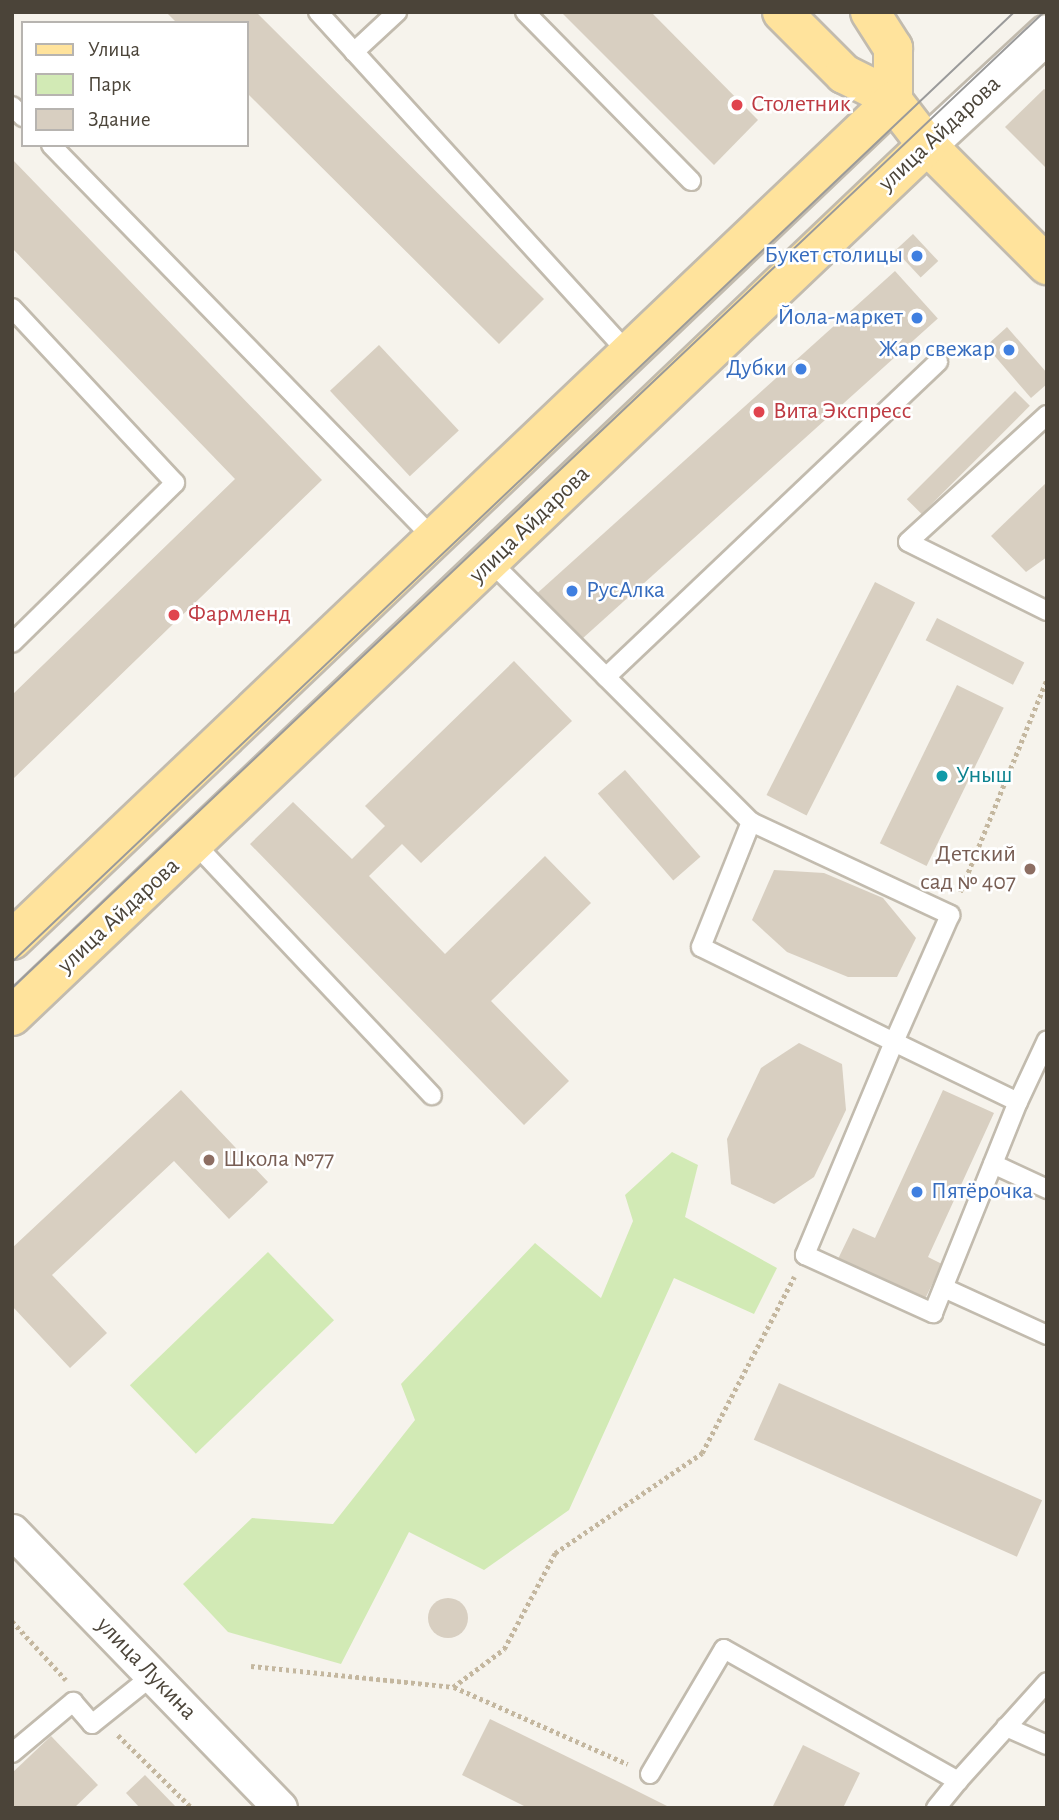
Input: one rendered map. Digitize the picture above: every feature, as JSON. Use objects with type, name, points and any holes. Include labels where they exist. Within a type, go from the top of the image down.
[{"type":"main road","points":[[782,12],[844,74],[893,101],[927,145],[1047,265]]},
{"type":"main road","points":[[12,940],[630,355],[893,101],[893,48],[870,12]]},
{"type":"main road","name":"улица Айдарова","points":[[12,1016],[196,845],[927,145]]},
{"type":"street","name":"улица Айдарова","points":[[927,145],[1047,34]]},
{"type":"street","name":"улица Лукина","points":[[12,1531],[280,1808]]},
{"type":"lane","points":[[318,12],[630,355]]},
{"type":"lane","points":[[354,52],[397,12]]},
{"type":"lane","points":[[525,12],[691,181]]},
{"type":"lane","points":[[53,147],[435,540]]},
{"type":"lane","points":[[12,308],[175,483],[12,643]]},
{"type":"lane","points":[[606,677],[938,362]]},
{"type":"lane","points":[[1047,415],[908,542],[1047,611]]},
{"type":"lane","points":[[491,562],[751,822],[950,915],[806,1255],[933,1313],[1018,1102],[1047,1040]]},
{"type":"lane","points":[[751,822],[702,947],[1018,1102]]},
{"type":"lane","points":[[196,845],[432,1095]]},
{"type":"lane","points":[[993,1164],[1047,1189]]},
{"type":"lane","points":[[944,1288],[1047,1335]]},
{"type":"lane","points":[[650,1774],[724,1650],[958,1781]]},
{"type":"lane","points":[[12,1754],[74,1702],[93,1724],[152,1676]]},
{"type":"lane","points":[[936,1808],[1047,1682]]},
{"type":"lane","points":[[1006,1727],[1047,1745]]},
{"type":"path","points":[[950,915],[1047,679]]},
{"type":"path","points":[[453,1687],[504,1648],[555,1553],[702,1453],[806,1255]]},
{"type":"path","points":[[251,1666],[453,1687],[495,1700],[650,1774]]},
{"type":"green space","points":[[672,1152],[698,1165],[685,1217],[777,1268],[754,1314],[674,1278],[569,1510],[484,1570],[409,1532],[341,1664],[228,1632],[183,1584],[252,1518],[333,1524],[415,1420],[401,1384],[535,1243],[601,1298],[633,1221],[625,1195]]},
{"type":"green space","points":[[268,1252],[334,1320],[196,1454],[130,1385]]},
{"type":"building","points":[[166,12],[256,12],[544,299],[499,344],[248,94],[248,21],[175,21]]},
{"type":"building","points":[[561,12],[651,12],[758,120],[714,165]]},
{"type":"building","points":[[1044,89],[1047,91],[1047,169],[1005,127]]},
{"type":"building","points":[[12,159],[322,480],[12,780],[12,695],[235,479],[12,248]]},
{"type":"building","name":"Букет столицы","points":[[913,234],[938,261],[921,277],[895,250]]},
{"type":"building","points":[[895,271],[938,319],[579,642],[536,594]]},
{"type":"building","points":[[1007,327],[1047,373],[1047,384],[1031,398],[986,346]]},
{"type":"building","points":[[379,345],[459,431],[410,476],[330,391]]},
{"type":"building","points":[[1015,391],[1030,406],[922,514],[907,499]]},
{"type":"building","points":[[1047,482],[1047,557],[1026,572],[991,536]]},
{"type":"building","points":[[875,582],[915,602],[807,815],[766,795]]},
{"type":"building","points":[[937,618],[1024,662],[1013,685],[926,640]]},
{"type":"building","points":[[514,661],[572,721],[421,863],[402,844],[369,876],[445,954],[545,856],[591,903],[491,1001],[569,1081],[524,1125],[250,844],[293,802],[352,859],[385,826],[365,806]]},
{"type":"building","name":"Уныш","points":[[957,685],[1004,708],[927,866],[880,843]]},
{"type":"building","points":[[625,770],[700,857],[673,880],[598,794]]},
{"type":"building","points":[[774,870],[824,873],[883,898],[916,938],[897,977],[848,977],[787,952],[752,920]]},
{"type":"building","points":[[799,1043],[842,1064],[846,1110],[814,1177],[774,1204],[731,1184],[727,1139],[761,1068]]},
{"type":"building","points":[[181,1090],[268,1182],[229,1219],[174,1161],[52,1275],[107,1333],[70,1368],[12,1306],[12,1248]]},
{"type":"building","points":[[943,1090],[994,1113],[928,1257],[942,1264],[925,1299],[838,1259],[853,1228],[875,1238]]},
{"type":"building","points":[[779,1383],[1042,1500],[1017,1557],[754,1440]]},
{"type":"building","points":[[448,1598],[462,1604],[468,1618],[462,1632],[448,1638],[434,1632],[428,1618],[434,1604]]},
{"type":"building","points":[[490,1719],[671,1808],[528,1808],[462,1775]]},
{"type":"building","points":[[51,1736],[98,1785],[74,1808],[12,1808],[12,1773]]},
{"type":"building","points":[[803,1745],[860,1773],[843,1808],[772,1808]]},
{"type":"building","points":[[145,1775],[177,1808],[140,1808],[126,1793]]},
{"type":"tram line","points":[[12,962],[1014,12]]},
{"type":"tram line","points":[[12,988],[1044,12]]},
{"type":"place","name":"Столетник","points":[[737,105]]},
{"type":"place","name":"Букет столицы","points":[[917,256]]},
{"type":"place","name":"Йола-маркет","points":[[917,318]]},
{"type":"place","name":"Жар свежар","points":[[1009,350]]},
{"type":"place","name":"Дубки","points":[[801,369]]},
{"type":"place","name":"Вита Экспресс","points":[[759,412]]},
{"type":"place","name":"РусАлка","points":[[572,591]]},
{"type":"place","name":"Фармленд","points":[[174,615]]},
{"type":"place","name":"Уныш","points":[[942,776]]},
{"type":"place","name":"Детский сад № 407","points":[[1030,869]]},
{"type":"place","name":"Школа №77","points":[[209,1160]]},
{"type":"place","name":"Пятёрочка","points":[[917,1192]]}]
